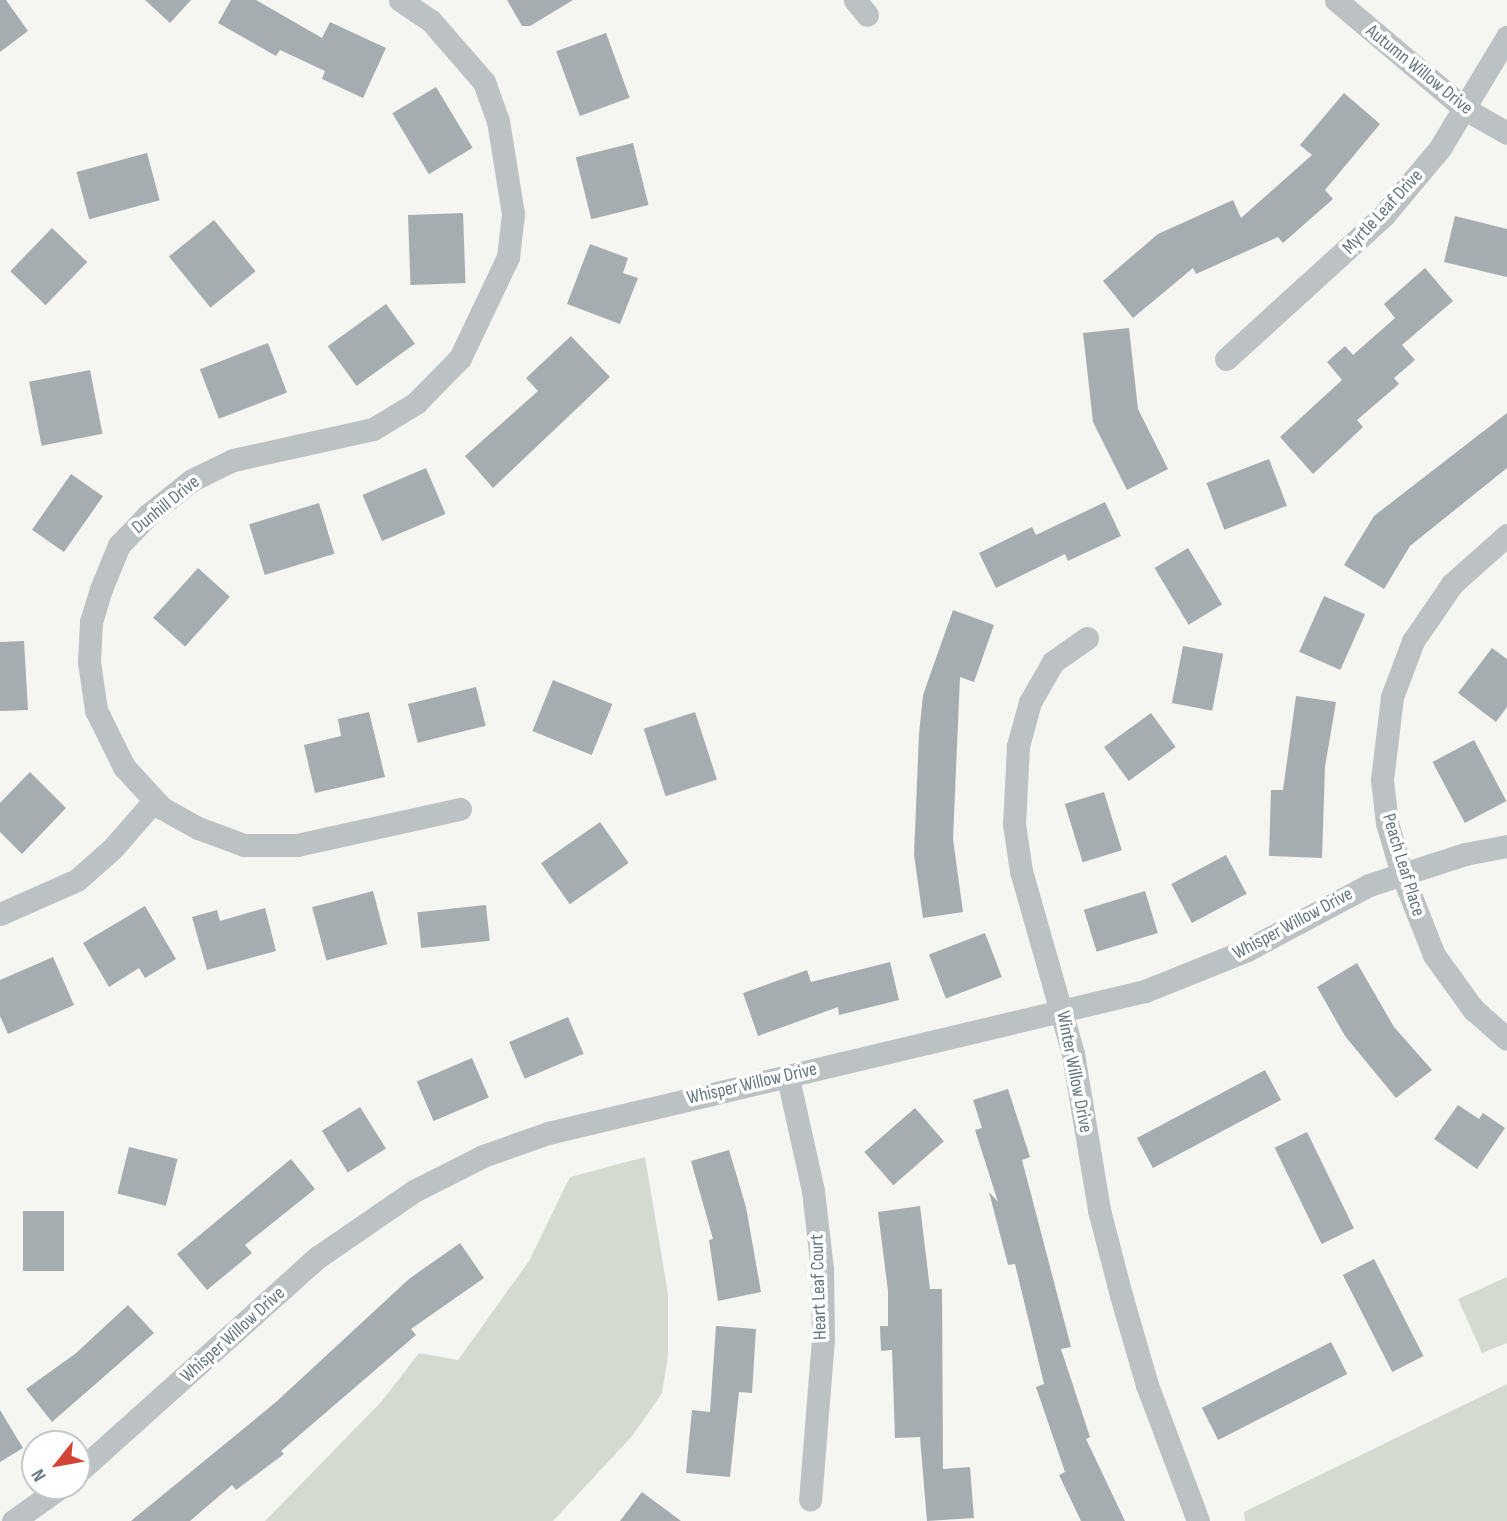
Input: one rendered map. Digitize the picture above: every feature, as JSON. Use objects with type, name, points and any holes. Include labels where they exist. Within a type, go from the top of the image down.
[{"type":"street","name":"Dunhill Drive","points":[[400,0],[431,21],[484,82],[498,121],[513,214],[508,257],[460,358],[416,403],[373,429],[223,465],[192,480],[120,545],[91,622],[89,662],[96,710],[124,767],[154,801],[198,828],[244,845],[337,839],[460,809]]},
{"type":"street","name":"Autumn Willow Drive","points":[[1336,0],[1465,109],[1507,133]]},
{"type":"street","name":"Myrtle Leaf Drive","points":[[1226,359],[1384,215],[1440,148],[1507,37]]},
{"type":"street","name":"Peach Leaf Place","points":[[1507,535],[1478,558],[1431,611],[1392,696],[1382,780],[1387,823],[1402,874],[1434,955],[1473,1009],[1507,1039]]},
{"type":"street","name":"Winter Willow Drive","points":[[1087,638],[1053,662],[1037,686],[1018,746],[1014,776],[1021,871],[1062,1011],[1099,1210],[1121,1295],[1147,1385],[1198,1521]]},
{"type":"street","points":[[0,914],[77,880],[154,801]]},
{"type":"street","name":"Whisper Willow Drive","points":[[91,1460],[318,1257],[414,1191],[483,1156],[548,1133],[1062,1011],[1198,973],[1347,894],[1402,874],[1507,846]]},
{"type":"street","name":"Heart Leaf Court","points":[[788,1078],[813,1191],[822,1269],[823,1339],[810,1499]]},
{"type":"street","points":[[13,1521],[42,1500]]},
{"type":"shaded area","points":[[645,1157],[668,1294],[668,1356],[662,1393],[633,1435],[553,1521],[265,1521],[382,1401],[419,1353],[458,1360],[529,1261],[570,1177]]},
{"type":"shaded area","points":[[1507,1277],[1507,1343],[1482,1353],[1458,1299]]},
{"type":"shaded area","points":[[1507,1384],[1507,1521],[1245,1521],[1244,1512]]},
{"type":"building","points":[[0,0],[6,0],[28,31],[0,52]]},
{"type":"building","points":[[145,0],[191,0],[170,23]]},
{"type":"building","points":[[231,0],[256,0],[322,38],[330,22],[386,48],[363,98],[322,79],[325,71],[280,50],[276,56],[218,23]]},
{"type":"building","points":[[507,0],[573,0],[530,26],[522,26]]},
{"type":"building","points":[[606,33],[630,98],[580,116],[556,51]]},
{"type":"building","points":[[436,87],[473,148],[429,174],[392,113]]},
{"type":"building","points":[[1344,93],[1380,124],[1325,190],[1333,199],[1283,243],[1278,237],[1196,274],[1193,268],[1133,318],[1103,281],[1158,234],[1233,200],[1241,218],[1312,155],[1300,145]]},
{"type":"building","points":[[633,143],[648,205],[591,219],[576,157]]},
{"type":"building","points":[[147,153],[160,200],[89,219],[76,172]]},
{"type":"building","points":[[463,213],[465,283],[410,285],[408,215]]},
{"type":"building","points":[[1455,216],[1507,229],[1507,277],[1444,262]]},
{"type":"building","points":[[214,220],[256,271],[210,308],[169,257]]},
{"type":"building","points":[[52,228],[87,262],[46,305],[10,271]]},
{"type":"building","points":[[590,244],[628,258],[623,273],[638,278],[620,324],[567,304]]},
{"type":"building","points":[[1425,268],[1453,301],[1402,345],[1415,360],[1394,378],[1399,384],[1357,420],[1363,427],[1313,474],[1280,437],[1342,380],[1327,362],[1345,346],[1353,355],[1395,318],[1384,304]]},
{"type":"building","points":[[386,304],[415,344],[357,386],[328,346]]},
{"type":"building","points":[[1129,328],[1138,409],[1168,469],[1127,490],[1093,422],[1083,333]]},
{"type":"building","points":[[571,336],[610,377],[493,488],[465,456],[538,391],[526,378]]},
{"type":"building","points":[[268,343],[287,392],[219,419],[200,369]]},
{"type":"building","points":[[90,370],[102,434],[42,446],[29,382]]},
{"type":"building","points":[[1507,413],[1507,468],[1410,546],[1384,589],[1344,565],[1374,516]]},
{"type":"building","points":[[1269,459],[1287,506],[1224,530],[1206,483]]},
{"type":"building","points":[[426,468],[446,514],[382,541],[362,495]]},
{"type":"building","points":[[71,474],[103,496],[64,552],[32,530]]},
{"type":"building","points":[[1105,502],[1121,536],[1068,561],[1065,554],[996,588],[979,553],[1032,527],[1036,535]]},
{"type":"building","points":[[319,503],[334,554],[265,575],[249,524]]},
{"type":"building","points":[[1188,548],[1222,605],[1189,625],[1155,568]]},
{"type":"building","points":[[198,568],[230,597],[185,647],[153,618]]},
{"type":"building","points":[[1324,596],[1365,614],[1340,670],[1299,652]]},
{"type":"building","points":[[953,610],[994,625],[974,682],[960,677],[953,839],[963,912],[923,918],[914,855],[919,734],[923,695]]},
{"type":"building","points":[[24,641],[28,710],[0,711],[0,642]]},
{"type":"building","points":[[1183,646],[1223,654],[1212,711],[1172,703]]},
{"type":"building","points":[[1492,648],[1507,659],[1507,707],[1496,722],[1458,693]]},
{"type":"building","points":[[553,680],[612,704],[592,755],[532,731]]},
{"type":"building","points":[[476,687],[486,726],[418,743],[408,704]]},
{"type":"building","points":[[1296,696],[1336,702],[1325,767],[1322,858],[1269,856],[1271,790],[1283,790]]},
{"type":"building","points":[[369,712],[385,777],[315,793],[304,745],[341,736],[338,719]]},
{"type":"building","points":[[695,712],[717,780],[666,796],[644,729]]},
{"type":"building","points":[[1151,713],[1176,747],[1129,781],[1104,747]]},
{"type":"building","points":[[1474,740],[1506,801],[1465,823],[1433,762]]},
{"type":"building","points":[[30,772],[66,808],[22,854],[0,832],[0,803]]},
{"type":"building","points":[[1104,792],[1122,850],[1083,862],[1065,804]]},
{"type":"building","points":[[600,822],[629,863],[570,904],[541,863]]},
{"type":"building","points":[[1226,855],[1247,894],[1192,923],[1171,884]]},
{"type":"building","points":[[373,891],[387,944],[326,960],[312,907]]},
{"type":"building","points":[[1145,891],[1158,933],[1097,952],[1084,910]]},
{"type":"building","points":[[486,905],[490,941],[421,948],[417,912]]},
{"type":"building","points":[[145,906],[176,959],[145,978],[139,968],[109,987],[83,943]]},
{"type":"building","points":[[265,908],[276,951],[207,970],[192,917],[217,910],[220,921]]},
{"type":"building","points":[[985,933],[1002,977],[946,998],[929,955]]},
{"type":"building","points":[[53,957],[74,1005],[8,1034],[0,1016],[0,980]]},
{"type":"building","points":[[890,962],[899,1000],[839,1015],[838,1007],[758,1036],[743,993],[807,970],[811,982]]},
{"type":"building","points":[[1357,963],[1394,1027],[1432,1070],[1396,1098],[1345,1036],[1317,987]]},
{"type":"building","points":[[568,1017],[584,1054],[525,1079],[509,1042]]},
{"type":"building","points":[[472,1058],[489,1098],[434,1121],[417,1081]]},
{"type":"building","points":[[1265,1070],[1281,1100],[1153,1168],[1137,1138]]},
{"type":"building","points":[[1008,1089],[1030,1157],[1022,1160],[1071,1347],[1061,1349],[1090,1437],[1086,1439],[1125,1521],[1081,1521],[1059,1475],[1065,1472],[1036,1387],[1044,1384],[1015,1264],[1008,1265],[989,1192],[998,1202],[975,1130],[982,1128],[973,1100]]},
{"type":"building","points":[[1458,1105],[1479,1119],[1483,1113],[1505,1128],[1477,1169],[1434,1139]]},
{"type":"building","points":[[360,1107],[386,1149],[348,1172],[322,1131]]},
{"type":"building","points":[[915,1108],[944,1141],[893,1185],[864,1152]]},
{"type":"building","points":[[1307,1132],[1354,1228],[1322,1244],[1275,1148]]},
{"type":"building","points":[[129,1147],[178,1159],[166,1206],[117,1194]]},
{"type":"building","points":[[729,1150],[746,1207],[761,1292],[718,1301],[709,1240],[713,1239],[691,1161]]},
{"type":"building","points":[[291,1159],[315,1189],[245,1245],[252,1253],[207,1290],[177,1254]]},
{"type":"building","points":[[920,1206],[930,1289],[942,1289],[943,1469],[970,1467],[974,1518],[927,1521],[920,1437],[895,1438],[892,1350],[881,1351],[880,1326],[888,1326],[888,1291],[878,1212]]},
{"type":"building","points":[[23,1211],[64,1211],[64,1271],[23,1271]]},
{"type":"building","points":[[460,1243],[484,1278],[411,1329],[416,1335],[281,1451],[284,1454],[236,1490],[232,1485],[190,1521],[131,1521],[276,1402],[409,1279]]},
{"type":"building","points":[[1374,1259],[1423,1356],[1392,1372],[1343,1275]]},
{"type":"building","points":[[128,1305],[154,1333],[52,1422],[26,1389],[75,1354]]},
{"type":"building","points":[[716,1326],[756,1329],[752,1393],[739,1392],[730,1477],[686,1473],[692,1410],[710,1412]]},
{"type":"building","points":[[1331,1342],[1347,1374],[1218,1440],[1202,1408]]},
{"type":"building","points":[[0,1410],[21,1445],[21,1449],[0,1462]]},
{"type":"building","points":[[642,1492],[681,1521],[620,1521]]}]
